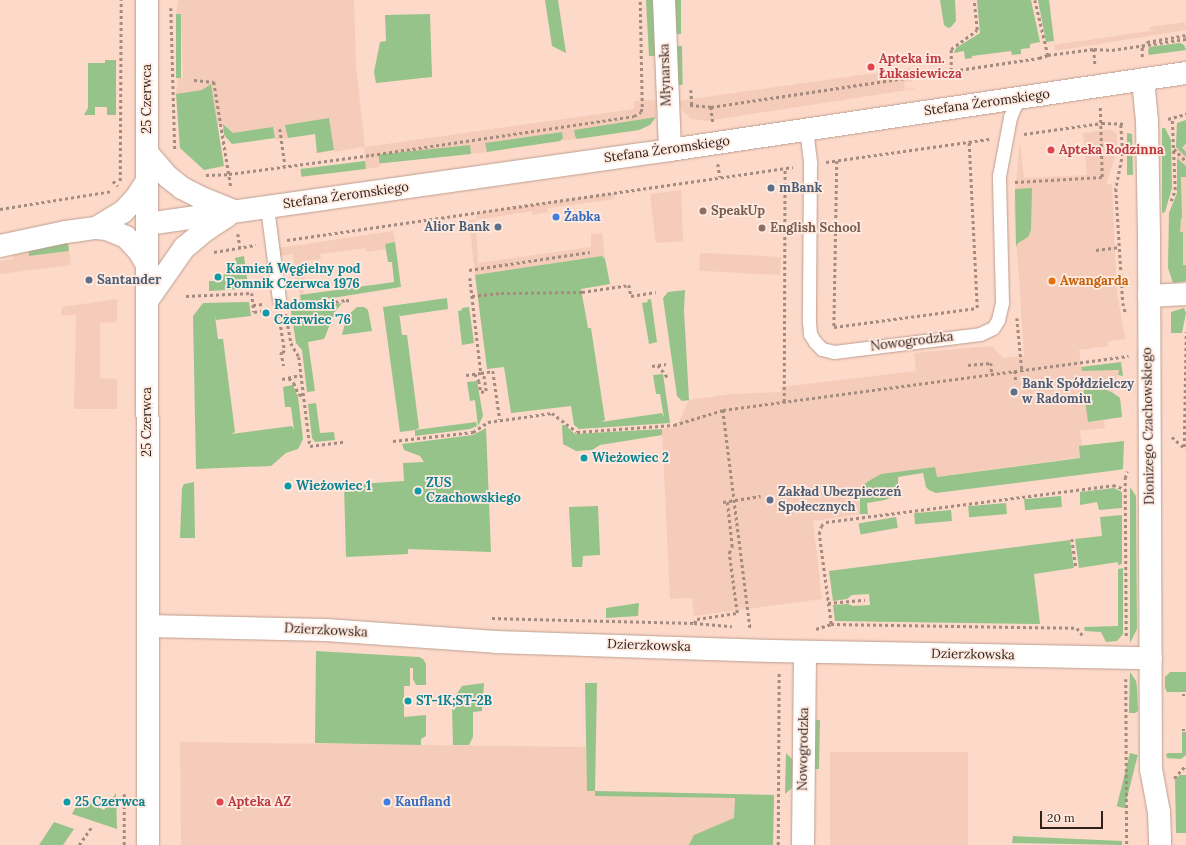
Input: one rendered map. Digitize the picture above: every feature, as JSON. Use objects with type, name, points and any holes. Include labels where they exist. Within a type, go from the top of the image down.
[{"type":"street","name":"25 Czerwca","points":[[147,0],[148,845]]},
{"type":"street","name":"Młynarska","points":[[664,0],[670,150]]},
{"type":"street","name":"Stefana Żeromskiego","points":[[147,224],[670,150],[1186,73]]},
{"type":"street","name":"Dionizego Czachowskiego","points":[[1143,80],[1147,121],[1152,772],[1159,812],[1160,845]]},
{"type":"street","points":[[148,154],[168,177],[182,188],[204,200],[235,212]]},
{"type":"street","points":[[96,228],[123,212],[136,198],[147,181]]},
{"type":"street","points":[[147,301],[184,248],[207,229],[235,212]]},
{"type":"street","points":[[0,246],[57,233],[96,228],[107,229],[126,237],[139,251],[147,265]]},
{"type":"street","points":[[1149,296],[1186,294]]},
{"type":"street","name":"Dzierzkowska","points":[[148,626],[326,630],[496,642],[805,652],[1151,658]]},
{"type":"street","name":"Nowogrodzka","points":[[802,845],[805,652]]},
{"type":"street","name":"Dionizego Czachowskiego","points":[[1145,845],[1146,804],[1152,772]]},
{"type":"lane","name":"Nowogrodzka","points":[[806,129],[810,164],[809,322],[810,334],[814,342],[822,349],[834,352],[980,334],[993,328],[998,320],[1002,302],[998,186],[1010,118],[1018,99]]},
{"type":"lane","points":[[267,207],[279,306]]},
{"type":"path","points":[[0,209],[111,192],[118,186],[121,179],[122,0]]},
{"type":"path","points":[[204,175],[229,174],[634,116],[641,112],[642,107],[640,0]]},
{"type":"path","points":[[951,71],[951,49],[977,30],[974,0]]},
{"type":"path","points":[[1035,0],[1048,55]]},
{"type":"path","points":[[171,7],[175,152],[177,157]]},
{"type":"path","points":[[1143,45],[1152,40],[1186,34]]},
{"type":"path","points":[[642,107],[711,107],[1038,58],[1048,55],[1094,49],[1112,50],[1186,39]]},
{"type":"path","points":[[1143,45],[1143,80]]},
{"type":"path","points":[[194,80],[214,82],[240,247]]},
{"type":"path","points":[[210,254],[223,249],[837,160],[1102,123],[1121,125],[1172,118],[1186,114]]},
{"type":"path","points":[[1012,182],[1102,177],[1102,123]]},
{"type":"path","points":[[1121,125],[1123,153],[1116,189],[1123,303],[1128,320]]},
{"type":"path","points":[[280,129],[285,166]]},
{"type":"path","points":[[837,160],[834,327],[977,308],[969,142]]},
{"type":"path","points":[[1174,149],[1186,161]]},
{"type":"path","points":[[784,402],[785,168]]},
{"type":"path","points":[[113,181],[118,186]]},
{"type":"path","points":[[1096,250],[1120,247]]},
{"type":"path","points":[[469,270],[590,252]]},
{"type":"path","points":[[470,278],[482,373],[486,391],[481,392],[479,381],[475,374]]},
{"type":"path","points":[[472,296],[501,293],[582,292],[629,285],[631,296],[656,292]]},
{"type":"path","points":[[186,296],[252,293],[254,312],[279,306]]},
{"type":"path","points":[[293,308],[346,300],[352,301]]},
{"type":"path","points":[[253,305],[266,303]]},
{"type":"path","points":[[279,306],[285,352],[282,352],[284,366]]},
{"type":"path","points":[[279,306],[291,343],[299,357],[310,446],[344,442]]},
{"type":"path","points":[[1184,448],[1186,332]]},
{"type":"path","points":[[393,441],[473,432],[488,422],[552,413],[577,432],[674,425],[723,410],[1130,355],[1130,363]]},
{"type":"path","points":[[968,365],[991,363],[992,374]]},
{"type":"path","points":[[652,366],[666,364]]},
{"type":"path","points":[[658,365],[668,378]]},
{"type":"path","points":[[466,375],[493,371],[500,420]]},
{"type":"path","points":[[1015,371],[1016,383]]},
{"type":"path","points":[[282,379],[301,375]]},
{"type":"path","points":[[289,378],[294,383],[299,395],[304,394]]},
{"type":"path","points":[[842,394],[843,398]]},
{"type":"path","points":[[723,410],[750,628]]},
{"type":"path","points":[[1127,845],[1125,478],[1128,466]]},
{"type":"path","points":[[831,624],[819,534],[821,526],[826,522],[1113,486],[1121,487],[1126,490]]},
{"type":"path","points":[[723,502],[761,496]]},
{"type":"path","points":[[694,623],[697,619],[737,613],[729,553],[732,547],[727,501]]},
{"type":"path","points":[[1072,539],[1076,568]]},
{"type":"path","points":[[828,603],[865,600]]},
{"type":"path","points":[[488,618],[694,623],[736,627]]},
{"type":"path","points":[[812,630],[831,624],[1077,628],[1087,640]]},
{"type":"path","points":[[743,627],[757,629]]},
{"type":"path","points":[[775,667],[779,672],[778,845]]},
{"type":"path","points":[[79,845],[91,828]]},
{"type":"shaded area","points":[[178,0],[354,0],[356,67],[365,147],[634,109],[634,101],[657,100],[656,117],[574,130],[577,139],[560,141],[563,138],[562,132],[485,144],[487,152],[471,154],[469,145],[379,158],[380,167],[366,169],[364,147],[334,152],[329,118],[286,125],[288,138],[275,140],[273,127],[233,133],[224,124],[217,124],[211,84],[203,90],[176,94],[178,78],[183,78],[181,14],[176,14]]},
{"type":"shaded area","points":[[1185,22],[1186,30],[1055,51],[1054,45],[1150,31],[1150,27]]},
{"type":"shaded area","points":[[911,68],[913,81],[904,82],[905,89],[914,89],[706,121],[691,119],[683,111],[678,101]]},
{"type":"shaded area","points":[[1186,120],[1186,166],[1177,158],[1176,147],[1177,123]]},
{"type":"shaded area","points":[[1110,129],[1117,134],[1117,151],[1106,184],[1112,184],[1117,293],[1125,339],[1108,341],[1108,346],[1079,350],[1082,371],[1119,370],[1113,393],[1120,398],[1122,417],[1104,420],[1105,428],[1080,431],[1082,446],[1079,447],[1080,457],[936,477],[935,467],[885,474],[860,492],[860,514],[813,521],[822,599],[694,616],[692,598],[670,599],[662,429],[677,427],[689,400],[732,394],[781,392],[781,387],[916,371],[914,353],[992,346],[1003,358],[1024,356],[1014,203],[1020,141],[1024,178],[1087,175],[1083,133]]},
{"type":"shaded area","points":[[1181,177],[1186,177],[1186,265],[1183,265],[1183,232],[1180,232],[1182,218]]},
{"type":"shaded area","points":[[681,190],[683,241],[656,243],[650,194]]},
{"type":"shaded area","points":[[614,193],[615,199],[548,208],[548,212],[533,215],[532,211],[476,220],[478,263],[591,247],[591,234],[602,233],[605,259],[602,256],[475,275],[469,220],[476,219],[476,213]]},
{"type":"shaded area","points":[[393,231],[395,242],[385,244],[386,249],[366,252],[366,248],[320,254],[321,259],[302,261],[305,281],[302,281],[304,295],[300,295],[293,254],[267,258],[266,250]]},
{"type":"shaded area","points":[[29,249],[30,256],[69,251],[71,265],[0,274],[0,261],[13,259],[12,251]]},
{"type":"shaded area","points":[[700,253],[781,257],[780,275],[699,271]]},
{"type":"shaded area","points":[[117,299],[117,322],[100,323],[100,378],[117,379],[117,409],[74,409],[76,315],[61,315],[62,307]]},
{"type":"shaded area","name":"Kaufland","points":[[180,742],[586,747],[587,791],[774,795],[773,845],[181,845]]},
{"type":"shaded area","points":[[830,752],[968,752],[968,845],[830,845]]},
{"type":"green space","points":[[545,0],[558,0],[566,53],[552,46]]},
{"type":"green space","points":[[646,0],[655,0],[656,56],[649,56]]},
{"type":"green space","points":[[673,0],[681,0],[681,34],[673,34]]},
{"type":"green space","points":[[940,0],[955,0],[956,21],[951,27],[948,28],[944,25]]},
{"type":"green space","points":[[977,0],[1031,0],[1040,42],[1030,44],[1030,48],[1021,49],[1021,54],[1012,55],[1011,51],[972,56],[972,58],[965,59],[964,51],[954,53],[956,48],[980,33]]},
{"type":"green space","points":[[1038,0],[1049,0],[1054,41],[1046,42]]},
{"type":"green space","points":[[176,14],[181,14],[181,78],[176,78]]},
{"type":"green space","points":[[430,14],[432,77],[376,83],[374,72],[380,42],[386,41],[385,15]]},
{"type":"green space","points":[[1180,43],[1184,45],[1186,50],[1149,55],[1148,52],[1149,47]]},
{"type":"green space","points":[[675,46],[682,46],[683,85],[676,85]]},
{"type":"green space","points":[[105,60],[116,60],[116,115],[107,115],[107,107],[95,107],[95,115],[84,115],[88,108],[88,63],[105,63]]},
{"type":"green space","points":[[211,84],[224,166],[204,170],[180,148],[176,94],[202,90]]},
{"type":"green space","points":[[656,117],[650,125],[639,130],[577,139],[575,136],[574,130]]},
{"type":"green space","points":[[329,118],[334,150],[317,153],[315,134],[288,138],[285,125]]},
{"type":"green space","points":[[1186,120],[1186,143],[1182,148],[1186,152],[1186,157],[1176,147],[1177,123]]},
{"type":"green space","points":[[223,124],[233,133],[273,127],[275,138],[232,144],[224,135]]},
{"type":"green space","points":[[1162,128],[1165,128],[1171,140],[1172,188],[1165,212],[1162,213]]},
{"type":"green space","points":[[562,132],[563,138],[560,141],[487,152],[485,143]]},
{"type":"green space","points":[[1127,133],[1132,134],[1133,175],[1127,175]]},
{"type":"green space","points":[[470,145],[471,154],[379,164],[379,155]]},
{"type":"green space","points":[[1177,158],[1186,166],[1186,177],[1181,177],[1182,218],[1180,232],[1183,232],[1183,265],[1186,265],[1186,281],[1173,283],[1168,268],[1169,213],[1177,193]]},
{"type":"green space","points":[[365,161],[366,169],[301,177],[300,169]]},
{"type":"green space","points":[[1032,188],[1031,230],[1028,237],[1018,243],[1016,247],[1015,189]]},
{"type":"green space","points":[[395,242],[401,287],[301,303],[300,295],[394,282],[392,262],[388,262],[385,244]]},
{"type":"green space","points":[[68,243],[69,251],[29,256],[29,249]]},
{"type":"green space","points":[[244,256],[248,285],[244,289],[209,291],[209,281],[217,281],[236,264],[235,258]]},
{"type":"green space","points":[[602,256],[605,259],[610,284],[581,289],[588,328],[591,328],[605,420],[601,422],[662,413],[664,418],[660,394],[656,394],[653,375],[663,374],[670,423],[579,429],[574,425],[571,406],[511,413],[504,367],[487,369],[475,275]]},
{"type":"green space","points":[[685,290],[684,311],[689,400],[682,401],[677,396],[663,298],[668,292]]},
{"type":"green space","points":[[447,298],[448,309],[400,316],[399,312],[402,335],[407,335],[419,428],[400,432],[383,307]]},
{"type":"green space","points":[[651,299],[657,342],[649,344],[642,303],[648,302],[647,300]]},
{"type":"green space","points":[[249,302],[251,316],[216,320],[215,316],[218,339],[223,339],[235,432],[231,434],[292,426],[294,430],[291,407],[285,407],[283,387],[293,385],[298,397],[303,439],[298,449],[286,453],[271,466],[196,469],[193,316],[203,303]]},
{"type":"green space","points":[[342,303],[335,312],[324,339],[308,342],[315,391],[307,392],[302,350],[296,343],[291,311]]},
{"type":"green space","points":[[357,307],[364,307],[368,310],[372,331],[342,335],[346,319]]},
{"type":"green space","points":[[469,307],[474,343],[462,345],[458,311],[462,310],[462,308]]},
{"type":"green space","points":[[1184,308],[1186,313],[1182,333],[1171,333],[1171,312]]},
{"type":"green space","points":[[1121,362],[1123,376],[1118,375],[1119,370],[1082,371],[1081,367]]},
{"type":"green space","points":[[477,381],[483,416],[478,426],[475,400],[470,401],[467,382]]},
{"type":"green space","points":[[1094,384],[1120,398],[1122,417],[1088,422],[1083,385]]},
{"type":"green space","points":[[316,403],[320,433],[334,432],[335,440],[315,442],[312,438],[308,404]]},
{"type":"green space","points":[[476,422],[477,426],[470,429],[415,436],[415,430]]},
{"type":"green space","points":[[562,425],[565,425],[575,434],[662,429],[662,435],[600,445],[592,450],[576,451],[563,444]]},
{"type":"green space","points":[[486,428],[491,552],[408,549],[408,554],[346,557],[344,485],[404,481],[403,463],[424,462],[420,456],[404,450],[402,444],[473,435]]},
{"type":"green space","points":[[1124,441],[1123,469],[936,493],[926,487],[923,473],[898,477],[898,492],[894,496],[885,500],[867,503],[868,514],[860,514],[860,492],[863,486],[881,474],[935,467],[937,477],[1080,458],[1079,446]]},
{"type":"green space","points":[[194,482],[195,538],[180,538],[182,488],[184,484]]},
{"type":"green space","points":[[1130,487],[1136,496],[1137,629],[1130,643]]},
{"type":"green space","points":[[1114,488],[1122,492],[1122,508],[1099,510],[1097,502],[1080,505],[1080,492]]},
{"type":"green space","points":[[1061,496],[1062,507],[1025,510],[1024,499]]},
{"type":"green space","points":[[1006,503],[1007,514],[969,517],[968,506]]},
{"type":"green space","points":[[598,506],[600,555],[583,556],[582,567],[572,567],[569,507]]},
{"type":"green space","points":[[951,510],[952,521],[915,524],[914,513]]},
{"type":"green space","points":[[1122,515],[1122,564],[1118,565],[1118,562],[1079,568],[1075,539],[1102,536],[1100,517]]},
{"type":"green space","points":[[896,517],[898,528],[860,534],[859,524]]},
{"type":"green space","points":[[1070,540],[1074,568],[1034,574],[1040,624],[835,621],[833,605],[870,605],[869,594],[852,595],[847,599],[833,601],[829,571]]},
{"type":"green space","points":[[1123,568],[1123,634],[1117,641],[1106,642],[1101,632],[1085,631],[1084,627],[1118,626],[1118,569]]},
{"type":"green space","points":[[639,603],[638,616],[606,618],[606,608]]},
{"type":"green space","points":[[316,651],[419,657],[423,659],[426,664],[426,685],[416,685],[413,679],[413,668],[410,668],[410,686],[404,686],[404,717],[426,715],[426,736],[421,739],[421,745],[315,743]]},
{"type":"green space","points":[[1130,672],[1136,681],[1137,688],[1138,711],[1135,713],[1129,713]]},
{"type":"green space","points":[[1170,672],[1186,672],[1186,692],[1167,692],[1165,688],[1165,677]]},
{"type":"green space","points":[[484,683],[482,711],[473,712],[473,737],[469,745],[453,745],[452,708],[456,695],[462,686]]},
{"type":"green space","points":[[585,683],[597,683],[595,791],[587,791]]},
{"type":"green space","points":[[820,720],[819,769],[815,769],[813,767],[814,722]]},
{"type":"green space","points":[[1182,732],[1186,732],[1186,755],[1181,759],[1167,758],[1166,754],[1168,753],[1182,753]]},
{"type":"green space","points":[[786,753],[793,760],[793,787],[785,794]]},
{"type":"green space","points":[[1130,753],[1138,755],[1124,808],[1117,806]]},
{"type":"green space","points":[[1180,775],[1186,775],[1186,833],[1176,833],[1175,779]]},
{"type":"green space","points":[[595,791],[774,795],[773,845],[689,845],[694,835],[734,818],[735,798],[595,796]]},
{"type":"green space","points":[[116,793],[117,829],[72,814],[80,798],[104,810]]},
{"type":"green space","points":[[54,822],[74,829],[63,845],[39,845]]},
{"type":"green space","points":[[1013,836],[1122,841],[1122,845],[1012,843]]},
{"type":"place","name":"Apteka im. Łukasiewicza","points":[[871,67]]},
{"type":"place","name":"Apteka Rodzinna","points":[[1051,150]]},
{"type":"place","name":"mBank","points":[[771,188]]},
{"type":"place","name":"SpeakUp","points":[[703,211]]},
{"type":"place","name":"Żabka","points":[[556,217]]},
{"type":"place","name":"Alior Bank","points":[[498,227]]},
{"type":"place","name":"English School","points":[[762,228]]},
{"type":"place","name":"Kamień Węgielny pod Pomnik Czerwca 1976","points":[[218,277]]},
{"type":"place","name":"Santander","points":[[89,280]]},
{"type":"place","name":"Awangarda","points":[[1052,281]]},
{"type":"place","name":"Radomski Czerwiec '76","points":[[266,313]]},
{"type":"place","name":"Bank Spółdzielczy w Radomiu","points":[[1014,392]]},
{"type":"place","name":"Wieżowiec 2","points":[[584,458]]},
{"type":"place","name":"Wieżowiec 1","points":[[288,486]]},
{"type":"place","name":"ZUS Czachowskiego","points":[[418,491]]},
{"type":"place","name":"Zakład Ubezpieczeń Społecznych","points":[[770,500]]},
{"type":"place","name":"ST-1K;ST-2B","points":[[408,701]]},
{"type":"place","name":"25 Czerwca","points":[[67,802]]},
{"type":"place","name":"Apteka AZ","points":[[220,802]]},
{"type":"place","name":"Kaufland","points":[[387,802]]}]
